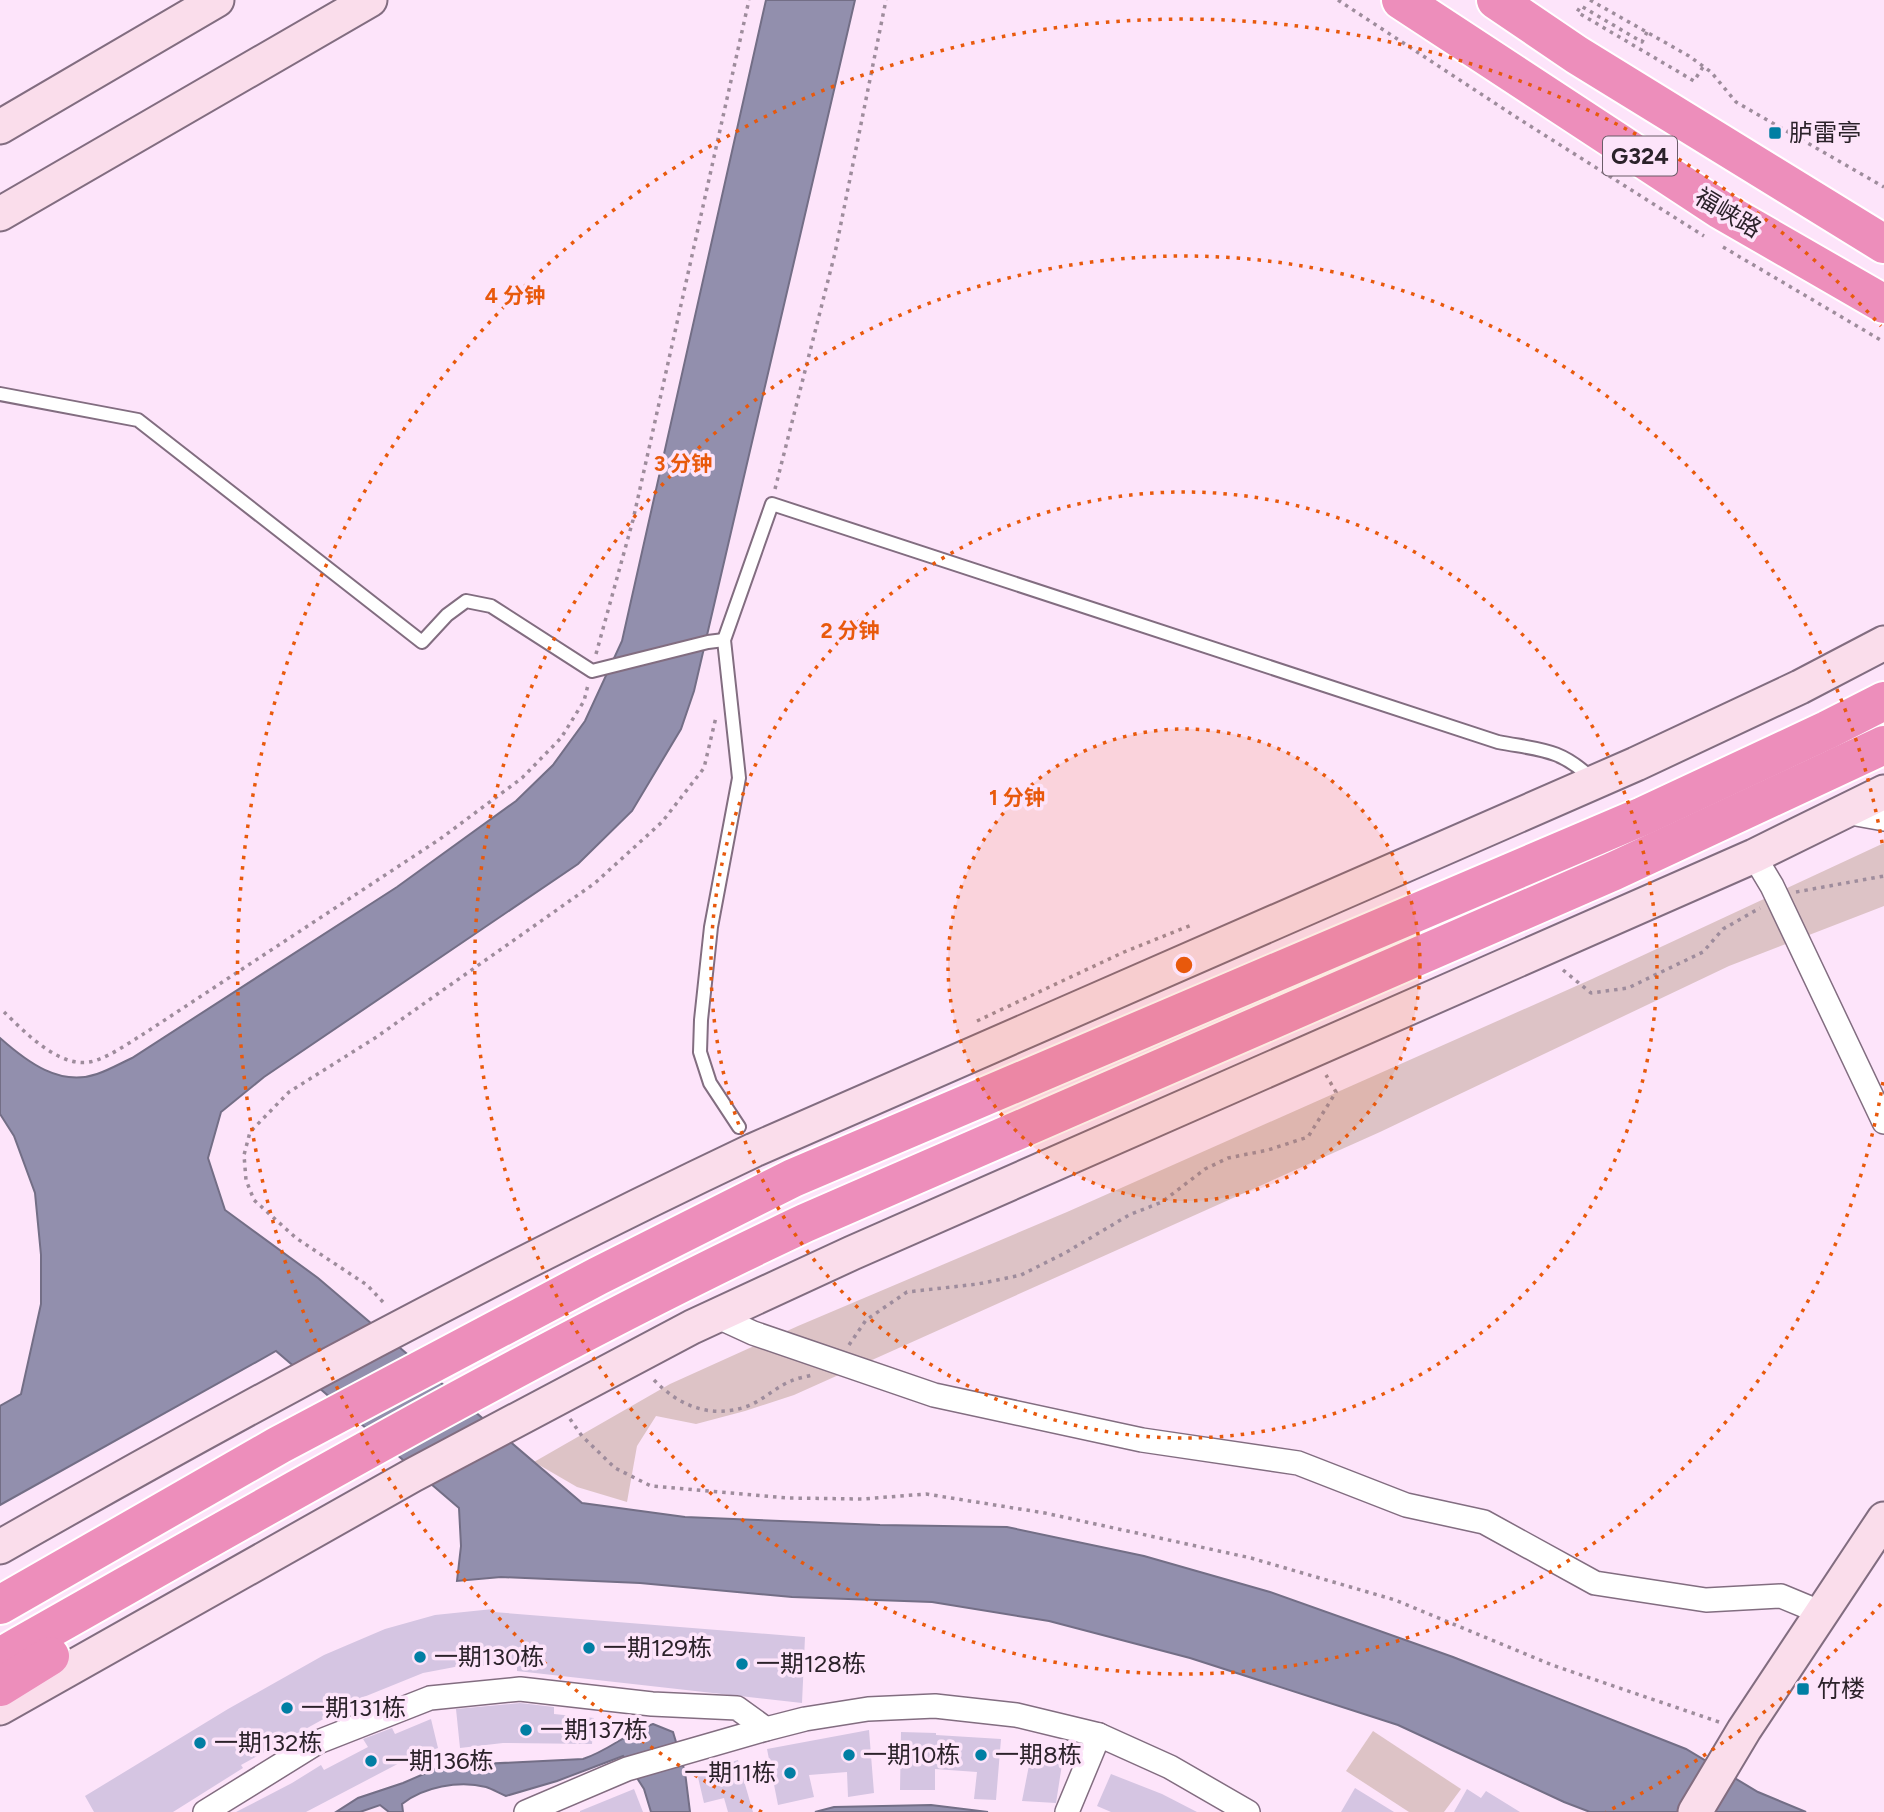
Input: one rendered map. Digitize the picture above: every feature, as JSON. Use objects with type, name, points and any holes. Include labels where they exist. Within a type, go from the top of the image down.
[{"type":"highway","name":"福峡路","points":[[1401,0],[1721,210],[1884,304]]},
{"type":"highway","name":"G324","points":[[1496,0],[1577,55],[1879,235]]},
{"type":"highway","points":[[0,1605],[313,1427],[598,1276],[793,1178],[1643,816],[1884,701]]},
{"type":"highway","points":[[0,1657],[378,1444],[686,1279],[805,1223],[1614,870],[1884,745]]},
{"type":"highway","points":[[0,1687],[378,1444]]},
{"type":"highway","points":[[0,1574],[153,1493],[267,1452]]},
{"type":"main road","points":[[0,127],[217,0]]},
{"type":"main road","points":[[0,214],[370,0]]},
{"type":"main road","points":[[0,1547],[303,1378],[386,1317],[556,1245],[754,1150],[1595,782],[1788,692],[1884,643]]},
{"type":"main road","points":[[0,1708],[413,1475],[716,1316],[852,1253],[1754,856],[1884,792]]},
{"type":"main road","points":[[1695,1812],[1740,1738],[1884,1519]]},
{"type":"street","points":[[1845,813],[1884,820]]},
{"type":"street","points":[[1754,856],[1778,898],[1884,1122]]},
{"type":"street","points":[[716,1316],[753,1333],[934,1395],[1142,1440],[1298,1463],[1406,1505],[1484,1522],[1595,1583],[1706,1600],[1781,1596],[1822,1613]]},
{"type":"street","points":[[205,1812],[318,1742],[430,1698],[520,1689],[652,1704],[737,1708],[766,1729]]},
{"type":"street","points":[[528,1812],[627,1769],[766,1729],[805,1719],[868,1709],[935,1706],[1016,1715],[1099,1735],[1170,1767],[1248,1812]]},
{"type":"street","points":[[1067,1812],[1099,1735]]},
{"type":"lane","points":[[0,394],[138,420],[422,642],[447,615],[466,601],[491,606],[598,671],[723,640]]},
{"type":"lane","points":[[739,1127],[710,1083],[700,1052],[711,927],[739,778],[723,640],[772,504],[1486,738],[1558,754],[1574,762],[1595,782]]},
{"type":"path","points":[[4,1012],[37,1043],[67,1061],[95,1062],[145,1033],[440,839],[522,778],[561,738],[584,701],[598,671],[749,0]]},
{"type":"path","points":[[772,504],[835,253],[886,0]]},
{"type":"path","points":[[1338,0],[1711,240]]},
{"type":"path","points":[[1590,0],[1711,72],[1736,102],[1884,187]]},
{"type":"path","points":[[1647,32],[1642,42],[1581,6],[1577,12],[1694,81],[1703,67]]},
{"type":"path","points":[[1723,247],[1884,342]]},
{"type":"path","points":[[386,1317],[367,1285],[296,1238],[254,1200],[246,1180],[244,1156],[250,1132],[289,1092],[375,1038],[595,883],[662,822],[704,768],[716,716]]},
{"type":"path","points":[[1538,952],[1591,993],[1628,988],[1703,952],[1723,929],[1778,898],[1809,888],[1884,876]]},
{"type":"path","points":[[977,1021],[1125,952],[1194,924]]},
{"type":"path","points":[[654,1381],[669,1396],[687,1405],[718,1413],[749,1406],[791,1381],[824,1372],[851,1343],[866,1320],[907,1292],[978,1284],[1021,1275],[1065,1253],[1129,1215],[1162,1202],[1205,1168],[1228,1158],[1268,1150],[1308,1137],[1336,1091],[1327,1074]]},
{"type":"path","points":[[556,1400],[582,1436],[615,1468],[651,1486],[788,1498],[862,1499],[926,1494],[1045,1513],[1251,1558],[1395,1600],[1740,1738]]},
{"type":"shaded area","points":[[766,0],[855,0],[694,691],[681,729],[632,811],[578,864],[264,1077],[221,1112],[208,1158],[225,1210],[318,1278],[582,1503],[685,1517],[1007,1527],[1144,1556],[1270,1592],[1453,1657],[1686,1749],[1758,1792],[1806,1812],[1590,1812],[1398,1725],[1190,1658],[1049,1621],[932,1602],[792,1597],[640,1583],[501,1577],[457,1581],[461,1546],[459,1508],[276,1351],[0,1505],[0,1406],[21,1394],[41,1304],[41,1255],[35,1193],[14,1136],[0,1114],[0,1038],[21,1056],[45,1070],[70,1077],[97,1074],[132,1058],[397,887],[516,801],[553,765],[585,721],[622,641]]},
{"type":"shaded area","points":[[1884,843],[1884,906],[1729,966],[1380,1132],[794,1395],[696,1424],[656,1416],[637,1446],[627,1502],[577,1487],[534,1462],[670,1384],[798,1326],[1067,1212],[1592,979]]},
{"type":"shaded area","points":[[653,1724],[673,1732],[685,1772],[690,1812],[651,1812],[644,1789],[623,1756],[557,1781],[506,1796],[476,1785],[442,1786],[420,1793],[402,1804],[403,1812],[389,1812],[380,1805],[360,1812],[336,1812],[358,1798],[442,1766],[583,1759]]},
{"type":"shaded area","points":[[1373,1731],[1461,1789],[1444,1812],[1409,1812],[1346,1771]]},
{"type":"shaded area","points":[[931,1805],[988,1812],[815,1812],[834,1807]]},
{"type":"building","points":[[493,1609],[493,1612],[805,1637],[802,1703],[517,1671],[517,1666],[460,1666],[423,1673],[344,1705],[345,1707],[241,1765],[243,1768],[173,1812],[94,1812],[85,1796],[228,1709],[324,1655],[385,1629],[435,1615]]},
{"type":"building","name":"一期137栋","points":[[520,1703],[554,1707],[554,1714],[594,1718],[592,1744],[503,1743],[460,1748],[456,1709]]},
{"type":"building","name":"一期136栋","points":[[431,1719],[438,1748],[409,1758],[306,1812],[236,1812],[321,1765],[324,1770],[368,1747],[363,1739],[392,1728],[395,1734]]},
{"type":"building","points":[[869,1730],[874,1793],[848,1797],[847,1772],[809,1775],[814,1797],[778,1805],[767,1749]]},
{"type":"building","points":[[901,1732],[1001,1739],[996,1800],[974,1799],[977,1772],[935,1769],[935,1790],[900,1790]]},
{"type":"building","points":[[1033,1745],[1055,1748],[1053,1756],[1063,1758],[1056,1803],[1022,1801]]},
{"type":"building","points":[[738,1760],[753,1812],[728,1812],[724,1798],[704,1803],[697,1773]]},
{"type":"building","points":[[1111,1774],[1162,1794],[1197,1812],[1111,1812],[1097,1806]]},
{"type":"building","points":[[1355,1788],[1394,1812],[1341,1812]]},
{"type":"building","points":[[634,1789],[643,1812],[580,1812],[580,1811]]},
{"type":"building","points":[[1467,1789],[1481,1798],[1486,1791],[1520,1812],[1454,1812]]},
{"type":"place","name":"胪雷亭","points":[[1775,133]]},
{"type":"place","name":"一期129栋","points":[[589,1648]]},
{"type":"place","name":"一期130栋","points":[[420,1657]]},
{"type":"place","name":"一期128栋","points":[[742,1664]]},
{"type":"place","name":"竹楼","points":[[1803,1689]]},
{"type":"place","name":"一期131栋","points":[[287,1708]]},
{"type":"place","name":"一期137栋","points":[[526,1730]]},
{"type":"place","name":"一期132栋","points":[[200,1743]]},
{"type":"place","name":"一期10栋","points":[[849,1755]]},
{"type":"place","name":"一期8栋","points":[[981,1755]]},
{"type":"place","name":"一期136栋","points":[[371,1761]]},
{"type":"place","name":"一期11栋","points":[[790,1773]]}]
